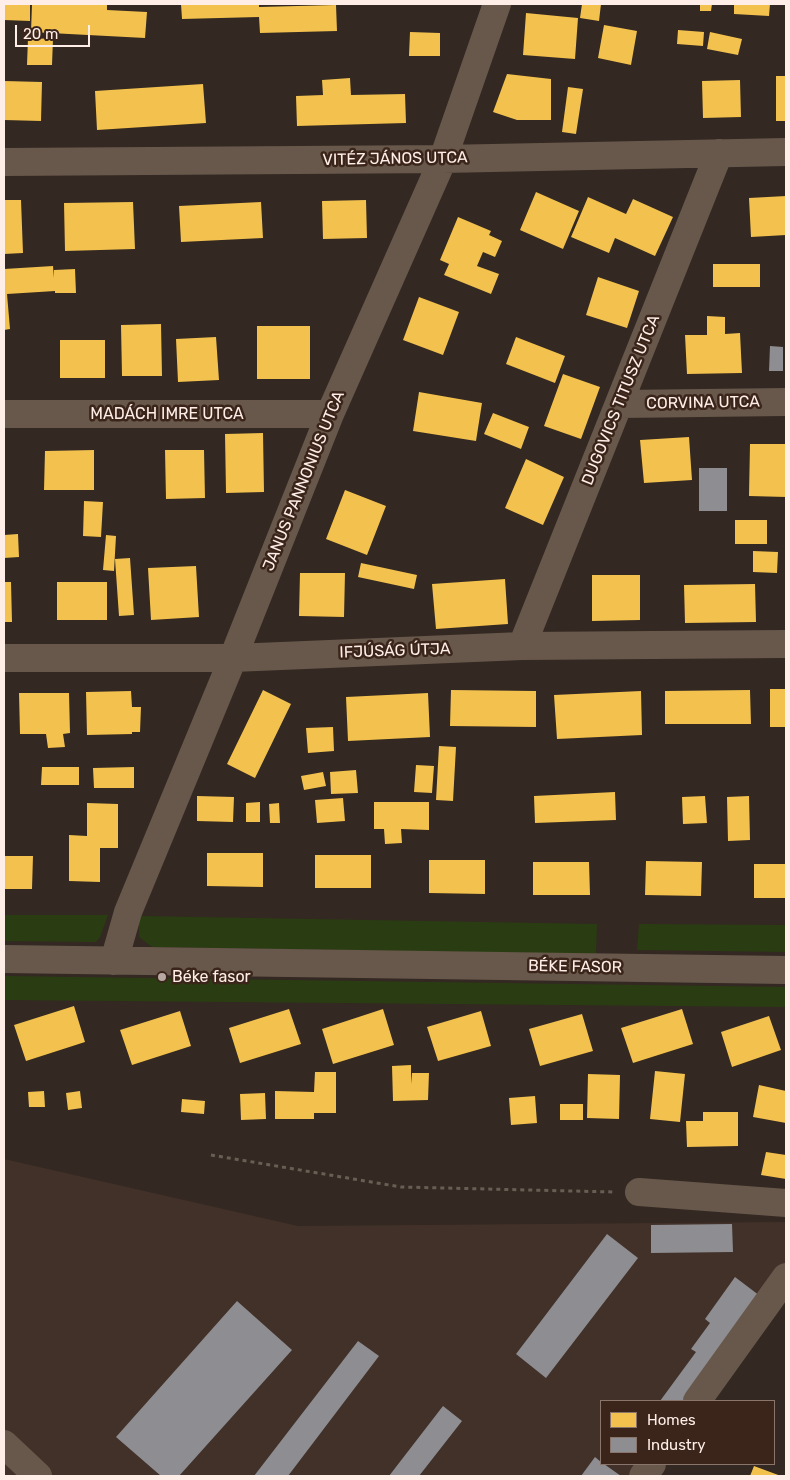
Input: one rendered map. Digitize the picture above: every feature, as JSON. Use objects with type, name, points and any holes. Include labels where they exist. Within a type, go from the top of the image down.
[{"type":"street","name":"JANUS PANNONIUS UTCA","points":[[114,961],[128,912],[233,658],[330,414],[443,159],[498,4]]},
{"type":"street","name":"VITÉZ JÁNOS UTCA","points":[[4,162],[443,159],[786,152]]},
{"type":"street","name":"DUGOVICS TITUSZ UTCA","points":[[522,646],[719,153]]},
{"type":"street","name":"CORVINA UTCA","points":[[620,404],[786,402]]},
{"type":"street","name":"MADÁCH IMRE UTCA","points":[[4,414],[330,414]]},
{"type":"street","name":"IFJÚSÁG ÚTJA","points":[[4,658],[233,658],[522,646],[786,644]]},
{"type":"street","name":"BÉKE FASOR","points":[[4,959],[786,970]]},
{"type":"street","points":[[640,1192],[786,1203]]},
{"type":"street","points":[[698,1400],[786,1277]]},
{"type":"street","points":[[4,1444],[38,1476]]},
{"type":"street","points":[[643,1476],[651,1465]]},
{"type":"path","points":[[211,1155],[401,1187],[640,1192]]},
{"type":"shaded area","points":[[4,1159],[298,1226],[786,1222],[786,1280],[697,1400],[600,1400],[600,1465],[649,1465],[641,1476],[4,1476]]},
{"type":"green space","points":[[4,915],[108,915],[100,937],[96,942],[4,941]]},
{"type":"green space","points":[[139,916],[597,924],[596,954],[152,947],[139,937]]},
{"type":"green space","points":[[639,924],[786,925],[786,952],[637,950]]},
{"type":"green space","points":[[4,976],[786,987],[786,1007],[4,1000]]},
{"type":"building: Homes","points":[[4,4],[30,4],[30,21],[4,20]]},
{"type":"building: Homes","points":[[32,4],[107,4],[107,10],[147,12],[145,38],[31,32]]},
{"type":"building: Homes","points":[[181,4],[259,4],[259,7],[336,5],[337,31],[260,33],[259,17],[182,19]]},
{"type":"building: Homes","points":[[582,4],[601,4],[599,21],[580,18]]},
{"type":"building: Homes","points":[[700,4],[712,4],[711,11],[700,11]]},
{"type":"building: Homes","points":[[734,4],[770,4],[769,16],[734,14]]},
{"type":"building: Homes","points":[[526,13],[578,18],[575,59],[523,55]]},
{"type":"building: Homes","points":[[604,25],[637,31],[631,65],[598,58]]},
{"type":"building: Homes","points":[[678,30],[704,32],[703,46],[677,44]]},
{"type":"building: Homes","points":[[410,32],[440,33],[440,56],[409,56]]},
{"type":"building: Homes","points":[[710,32],[742,39],[738,55],[707,49]]},
{"type":"building: Homes","points":[[28,38],[53,39],[52,65],[27,65]]},
{"type":"building: Homes","points":[[507,74],[551,79],[551,120],[517,120],[493,112]]},
{"type":"building: Homes","points":[[776,76],[786,76],[786,121],[776,121]]},
{"type":"building: Homes","points":[[350,78],[351,95],[405,94],[406,123],[297,126],[296,96],[323,95],[322,80]]},
{"type":"building: Homes","points":[[740,80],[741,117],[703,118],[702,81]]},
{"type":"building: Homes","points":[[4,81],[42,82],[41,121],[4,120]]},
{"type":"building: Homes","points":[[203,84],[206,123],[97,130],[95,91]]},
{"type":"building: Homes","points":[[568,87],[583,89],[576,134],[562,132]]},
{"type":"building: Homes","points":[[536,192],[579,211],[563,249],[520,230]]},
{"type":"building: Homes","points":[[786,196],[786,235],[751,237],[749,198]]},
{"type":"building: Homes","points":[[588,197],[626,214],[633,199],[673,217],[655,256],[615,238],[609,253],[571,237]]},
{"type":"building: Homes","points":[[4,200],[21,200],[23,253],[4,254]]},
{"type":"building: Homes","points":[[366,200],[367,238],[323,239],[322,201]]},
{"type":"building: Homes","points":[[133,202],[135,249],[65,251],[64,203]]},
{"type":"building: Homes","points":[[261,202],[263,238],[181,242],[179,206]]},
{"type":"building: Homes","points":[[458,217],[491,231],[489,235],[502,241],[495,257],[483,252],[477,266],[499,274],[491,294],[444,275],[449,264],[440,260]]},
{"type":"building: Homes","points":[[713,264],[760,264],[760,287],[713,287]]},
{"type":"building: Homes","points":[[53,266],[54,278],[54,270],[75,269],[76,293],[55,293],[55,291],[7,294],[10,329],[4,330],[4,269]]},
{"type":"building: Homes","points":[[598,277],[639,291],[627,328],[586,315]]},
{"type":"building: Homes","points":[[419,297],[459,312],[443,355],[403,340]]},
{"type":"building: Homes","points":[[707,316],[725,317],[725,334],[740,333],[742,373],[687,374],[685,335],[707,335]]},
{"type":"building: Homes","points":[[161,324],[162,376],[122,376],[121,325]]},
{"type":"building: Homes","points":[[257,326],[310,326],[310,379],[257,379]]},
{"type":"building: Homes","points":[[216,337],[219,380],[178,382],[176,339]]},
{"type":"building: Homes","points":[[516,337],[565,356],[555,383],[506,364]]},
{"type":"building: Homes","points":[[60,340],[105,340],[105,378],[60,378]]},
{"type":"building: Homes","points":[[563,374],[600,387],[581,439],[544,426]]},
{"type":"building: Homes","points":[[419,392],[482,403],[476,441],[413,431]]},
{"type":"building: Homes","points":[[493,413],[529,427],[521,449],[484,434]]},
{"type":"building: Homes","points":[[263,433],[264,492],[226,493],[225,434]]},
{"type":"building: Homes","points":[[689,437],[692,480],[644,483],[640,440]]},
{"type":"building: Homes","points":[[750,444],[786,444],[786,497],[749,496]]},
{"type":"building: Homes","points":[[94,450],[94,490],[44,490],[45,451]]},
{"type":"building: Homes","points":[[165,450],[204,450],[205,498],[166,499]]},
{"type":"building: Homes","points":[[526,459],[564,477],[543,525],[505,508]]},
{"type":"building: Homes","points":[[345,490],[386,506],[367,555],[326,539]]},
{"type":"building: Homes","points":[[84,501],[103,502],[101,537],[83,536]]},
{"type":"building: Homes","points":[[735,520],[767,520],[767,544],[735,544]]},
{"type":"building: Homes","points":[[18,534],[19,557],[4,558],[4,535]]},
{"type":"building: Homes","points":[[106,535],[116,536],[114,571],[103,570]]},
{"type":"building: Homes","points":[[753,551],[778,552],[777,573],[753,572]]},
{"type":"building: Homes","points":[[130,558],[134,615],[119,616],[115,559]]},
{"type":"building: Homes","points":[[361,563],[417,575],[414,589],[358,577]]},
{"type":"building: Homes","points":[[196,566],[199,617],[151,620],[148,568]]},
{"type":"building: Homes","points":[[300,573],[345,573],[344,617],[299,616]]},
{"type":"building: Homes","points":[[592,575],[640,575],[640,620],[592,621]]},
{"type":"building: Homes","points":[[505,579],[508,624],[436,629],[432,584]]},
{"type":"building: Homes","points":[[4,582],[11,582],[12,622],[4,622]]},
{"type":"building: Homes","points":[[57,582],[107,582],[107,620],[57,620]]},
{"type":"building: Homes","points":[[755,584],[756,622],[685,623],[684,585]]},
{"type":"building: Homes","points":[[770,689],[786,689],[786,727],[770,727]]},
{"type":"building: Homes","points":[[263,690],[291,704],[255,778],[227,764]]},
{"type":"building: Homes","points":[[451,690],[536,691],[536,727],[450,726]]},
{"type":"building: Homes","points":[[750,690],[751,724],[665,724],[665,691]]},
{"type":"building: Homes","points":[[131,691],[132,707],[141,707],[140,732],[132,732],[132,734],[87,735],[86,692]]},
{"type":"building: Homes","points":[[641,691],[642,735],[557,739],[554,695]]},
{"type":"building: Homes","points":[[19,693],[69,693],[70,733],[63,734],[65,747],[48,748],[46,734],[20,734]]},
{"type":"building: Homes","points":[[428,693],[430,737],[348,741],[346,697]]},
{"type":"building: Homes","points":[[333,727],[334,751],[308,753],[306,728]]},
{"type":"building: Homes","points":[[439,746],[456,747],[453,801],[436,800]]},
{"type":"building: Homes","points":[[416,765],[434,766],[432,793],[414,792]]},
{"type":"building: Homes","points":[[42,767],[79,767],[79,785],[41,785]]},
{"type":"building: Homes","points":[[134,767],[134,788],[94,788],[93,768]]},
{"type":"building: Homes","points":[[356,770],[358,793],[331,794],[330,772]]},
{"type":"building: Homes","points":[[323,772],[326,786],[304,790],[301,776]]},
{"type":"building: Homes","points":[[615,792],[616,820],[535,823],[534,796]]},
{"type":"building: Homes","points":[[197,796],[234,797],[233,822],[197,821]]},
{"type":"building: Homes","points":[[705,796],[707,823],[683,824],[682,797]]},
{"type":"building: Homes","points":[[749,796],[750,840],[728,841],[727,797]]},
{"type":"building: Homes","points":[[343,798],[345,821],[317,823],[315,800]]},
{"type":"building: Homes","points":[[260,802],[260,822],[246,822],[246,803]]},
{"type":"building: Homes","points":[[374,802],[429,802],[429,830],[401,829],[402,843],[385,844],[384,829],[374,829]]},
{"type":"building: Homes","points":[[87,803],[118,804],[118,848],[100,848],[100,882],[69,881],[69,835],[87,836]]},
{"type":"building: Homes","points":[[279,803],[280,823],[270,823],[269,804]]},
{"type":"building: Homes","points":[[207,853],[263,853],[263,887],[207,886]]},
{"type":"building: Homes","points":[[315,855],[371,855],[371,888],[315,888]]},
{"type":"building: Homes","points":[[4,856],[33,856],[32,889],[4,889]]},
{"type":"building: Homes","points":[[429,860],[485,860],[485,894],[429,893]]},
{"type":"building: Homes","points":[[646,861],[702,862],[701,896],[645,895]]},
{"type":"building: Homes","points":[[533,862],[589,862],[590,895],[533,895]]},
{"type":"building: Homes","points":[[754,864],[786,864],[786,898],[754,898]]},
{"type":"building: Homes","points":[[74,1006],[85,1042],[26,1061],[14,1025]]},
{"type":"building: Homes","points":[[289,1009],[301,1044],[240,1063],[229,1028]]},
{"type":"building: Homes","points":[[383,1009],[394,1045],[333,1064],[322,1029]]},
{"type":"building: Homes","points":[[682,1009],[693,1044],[633,1063],[621,1028]]},
{"type":"building: Homes","points":[[180,1011],[191,1046],[132,1065],[120,1030]]},
{"type":"building: Homes","points":[[481,1011],[491,1046],[438,1061],[427,1027]]},
{"type":"building: Homes","points":[[582,1014],[593,1051],[540,1066],[529,1029]]},
{"type":"building: Homes","points":[[769,1016],[781,1050],[732,1067],[721,1032]]},
{"type":"building: Homes","points":[[411,1065],[411,1084],[412,1073],[429,1073],[428,1100],[393,1101],[392,1066]]},
{"type":"building: Homes","points":[[655,1071],[685,1074],[680,1122],[650,1119]]},
{"type":"building: Homes","points":[[315,1072],[336,1072],[336,1113],[314,1113],[314,1119],[275,1119],[275,1091],[314,1092]]},
{"type":"building: Homes","points":[[588,1074],[620,1075],[619,1119],[587,1118]]},
{"type":"building: Homes","points":[[759,1085],[786,1091],[786,1123],[753,1117]]},
{"type":"building: Homes","points":[[44,1091],[45,1107],[29,1107],[28,1092]]},
{"type":"building: Homes","points":[[80,1091],[82,1108],[68,1110],[66,1093]]},
{"type":"building: Homes","points":[[265,1093],[266,1119],[241,1120],[240,1094]]},
{"type":"building: Homes","points":[[535,1096],[537,1123],[511,1125],[509,1098]]},
{"type":"building: Homes","points":[[182,1099],[205,1101],[204,1114],[181,1112]]},
{"type":"building: Homes","points":[[560,1104],[583,1104],[583,1120],[560,1120]]},
{"type":"building: Homes","points":[[703,1112],[738,1112],[738,1146],[687,1147],[686,1121],[703,1121]]},
{"type":"building: Homes","points":[[766,1152],[786,1155],[786,1179],[761,1175]]},
{"type":"building: Homes","points":[[754,1466],[781,1476],[750,1476]]},
{"type":"building: Industry","points":[[770,346],[783,347],[783,371],[769,371]]},
{"type":"building: Industry","points":[[699,468],[727,468],[727,511],[699,511]]},
{"type":"building: Industry","points":[[732,1224],[733,1252],[651,1253],[651,1225]]},
{"type":"building: Industry","points":[[607,1234],[638,1258],[546,1378],[516,1354]]},
{"type":"building: Industry","points":[[735,1277],[764,1299],[695,1400],[661,1400],[696,1352],[691,1349],[710,1323],[705,1319]]},
{"type":"building: Industry","points":[[237,1301],[292,1350],[179,1476],[161,1476],[116,1437]]},
{"type":"building: Industry","points":[[358,1341],[379,1356],[288,1476],[254,1476]]},
{"type":"building: Industry","points":[[443,1406],[462,1421],[419,1476],[389,1476]]},
{"type":"building: Industry","points":[[595,1457],[600,1461],[600,1465],[605,1465],[621,1476],[581,1476]]},
{"type":"place","name":"Béke fasor","points":[[162,977]]}]
